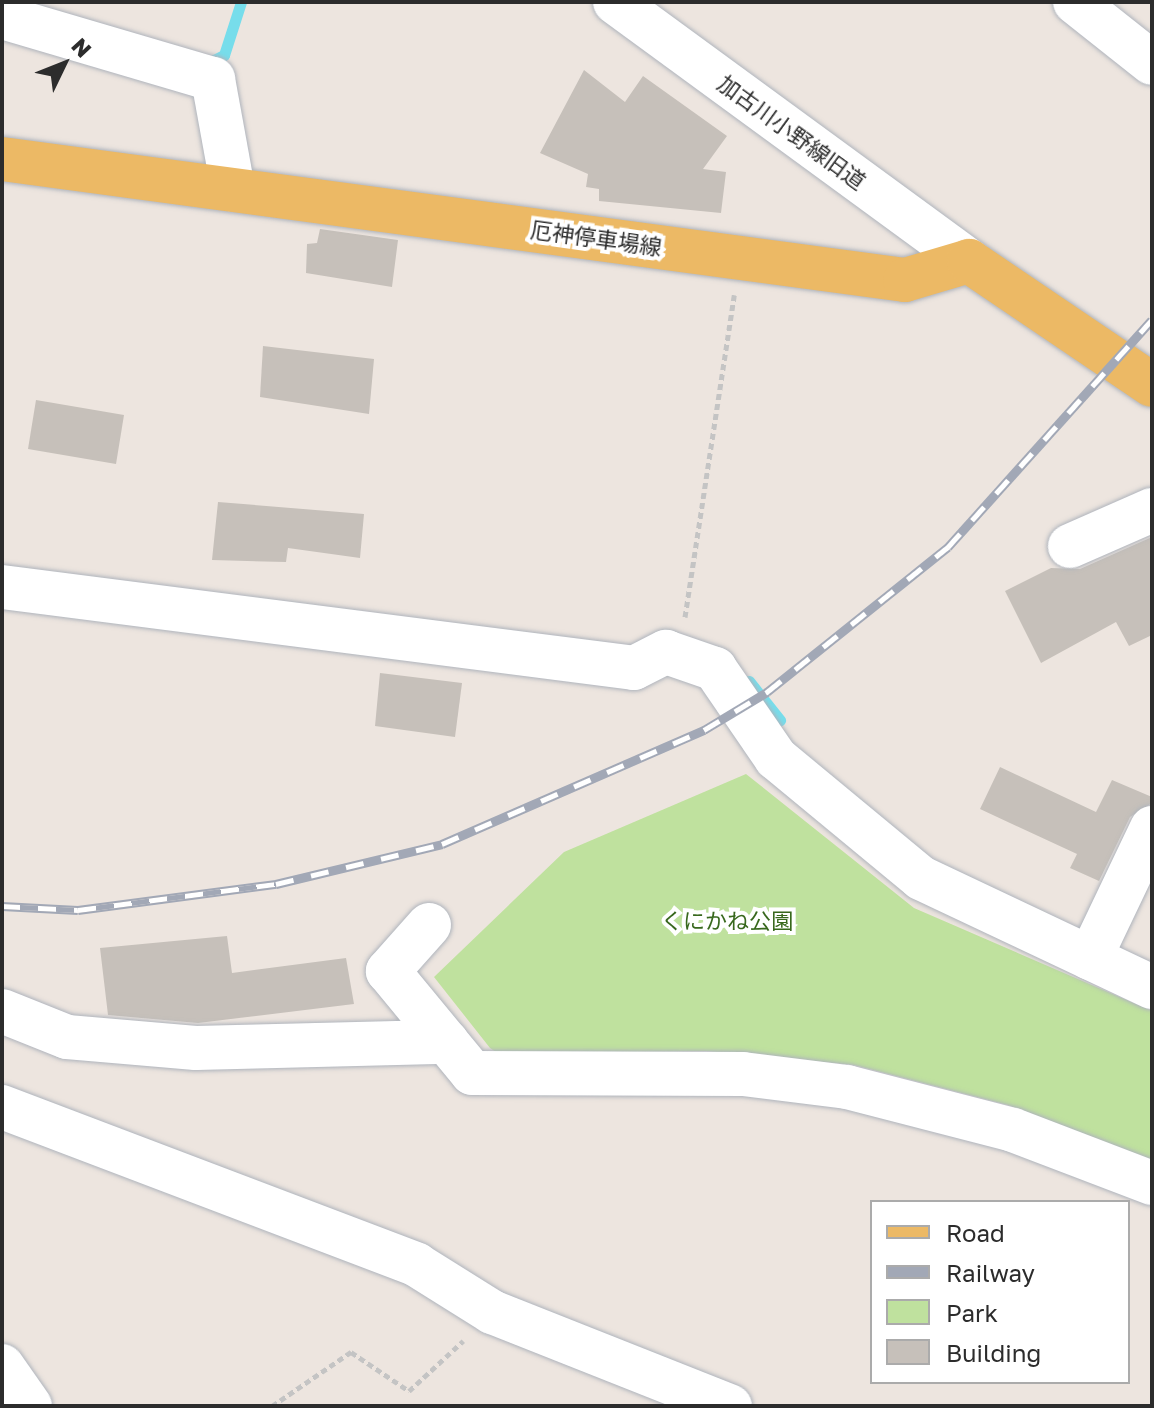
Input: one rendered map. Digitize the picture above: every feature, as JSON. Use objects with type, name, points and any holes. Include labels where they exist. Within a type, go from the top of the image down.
[{"type":"main road","name":"厄神停車場線","points":[[2,159],[905,280],[969,261]]},
{"type":"main road","points":[[969,261],[1152,385]]},
{"type":"street","name":"加古川小野線旧道","points":[[615,2],[969,261]]},
{"type":"street","points":[[1075,2],[1152,63]]},
{"type":"street","points":[[2,17],[213,79],[233,189]]},
{"type":"street","points":[[1070,546],[1152,510]]},
{"type":"street","points":[[2,587],[634,668],[666,652],[679,656],[715,669],[776,758],[921,878],[1152,987]]},
{"type":"street","points":[[1090,958],[1152,828]]},
{"type":"street","points":[[429,925],[388,971],[472,1073],[743,1074],[847,1087],[1013,1130],[1152,1183]]},
{"type":"street","points":[[2,1011],[67,1037],[196,1048],[447,1042]]},
{"type":"street","points":[[2,1107],[417,1265],[492,1312],[730,1406]]},
{"type":"street","points":[[2,1366],[30,1406]]},
{"type":"path","points":[[679,656],[734,294]]},
{"type":"path","points":[[272,1406],[351,1352],[409,1391],[492,1312]]},
{"type":"green space","name":"くにかね公園","points":[[746,774],[914,908],[1152,1011],[1152,1161],[1008,1105],[854,1065],[706,1051],[499,1054],[490,1048],[434,977],[564,852]]},
{"type":"building","points":[[584,70],[625,102],[643,76],[727,136],[703,169],[726,172],[721,213],[599,201],[599,189],[586,187],[588,174],[540,153]]},
{"type":"building","points":[[320,229],[398,240],[392,287],[306,273],[307,244],[317,243]]},
{"type":"building","points":[[263,346],[374,359],[369,414],[260,397]]},
{"type":"building","points":[[36,400],[124,415],[116,464],[28,449]]},
{"type":"building","points":[[218,502],[364,514],[360,558],[288,548],[286,562],[212,560]]},
{"type":"building","points":[[1152,537],[1152,635],[1129,646],[1116,622],[1041,663],[1005,591],[1051,568],[1080,569]]},
{"type":"building","points":[[380,673],[462,683],[455,737],[375,726]]},
{"type":"building","points":[[1000,767],[1096,812],[1112,780],[1152,797],[1152,803],[1130,817],[1099,881],[1070,868],[1077,854],[980,809]]},
{"type":"building","points":[[227,936],[232,973],[346,958],[354,1004],[198,1023],[108,1015],[100,948]]},
{"type":"waterway","points":[[208,63],[224,55],[241,2]]},
{"type":"waterway","points":[[749,681],[780,720]]},
{"type":"railway","points":[[2,906],[78,910],[276,884],[442,844],[704,730],[767,692],[948,547],[1152,320]]}]
